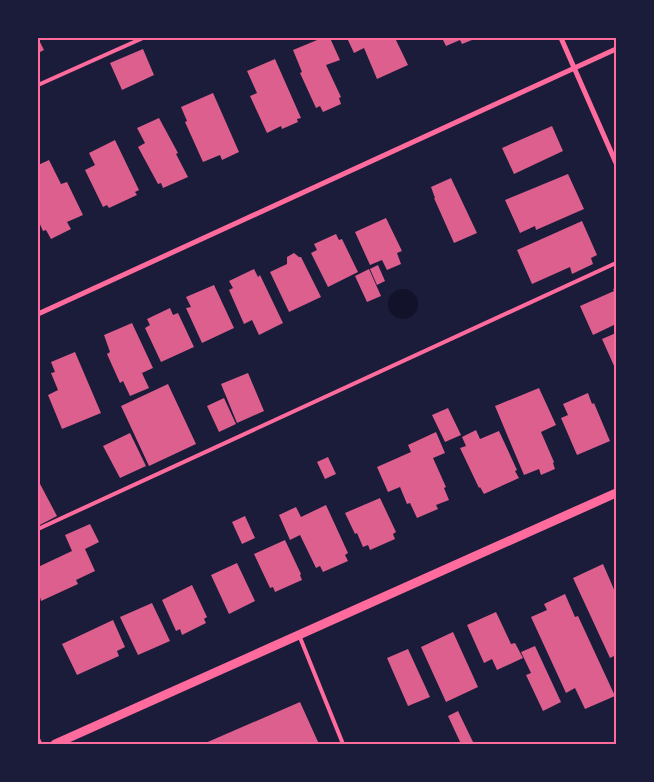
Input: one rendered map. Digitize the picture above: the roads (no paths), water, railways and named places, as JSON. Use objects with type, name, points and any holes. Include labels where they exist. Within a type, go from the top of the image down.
[{"type":"street","points":[[560,38],[616,163]]},
{"type":"street","points":[[38,314],[616,49]]},
{"type":"street","points":[[55,744],[616,493]]},
{"type":"street","points":[[38,740],[40,744]]},
{"type":"lane","points":[[38,85],[143,38]]},
{"type":"lane","points":[[38,529],[616,264]]},
{"type":"lane","points":[[299,635],[343,744]]}]
